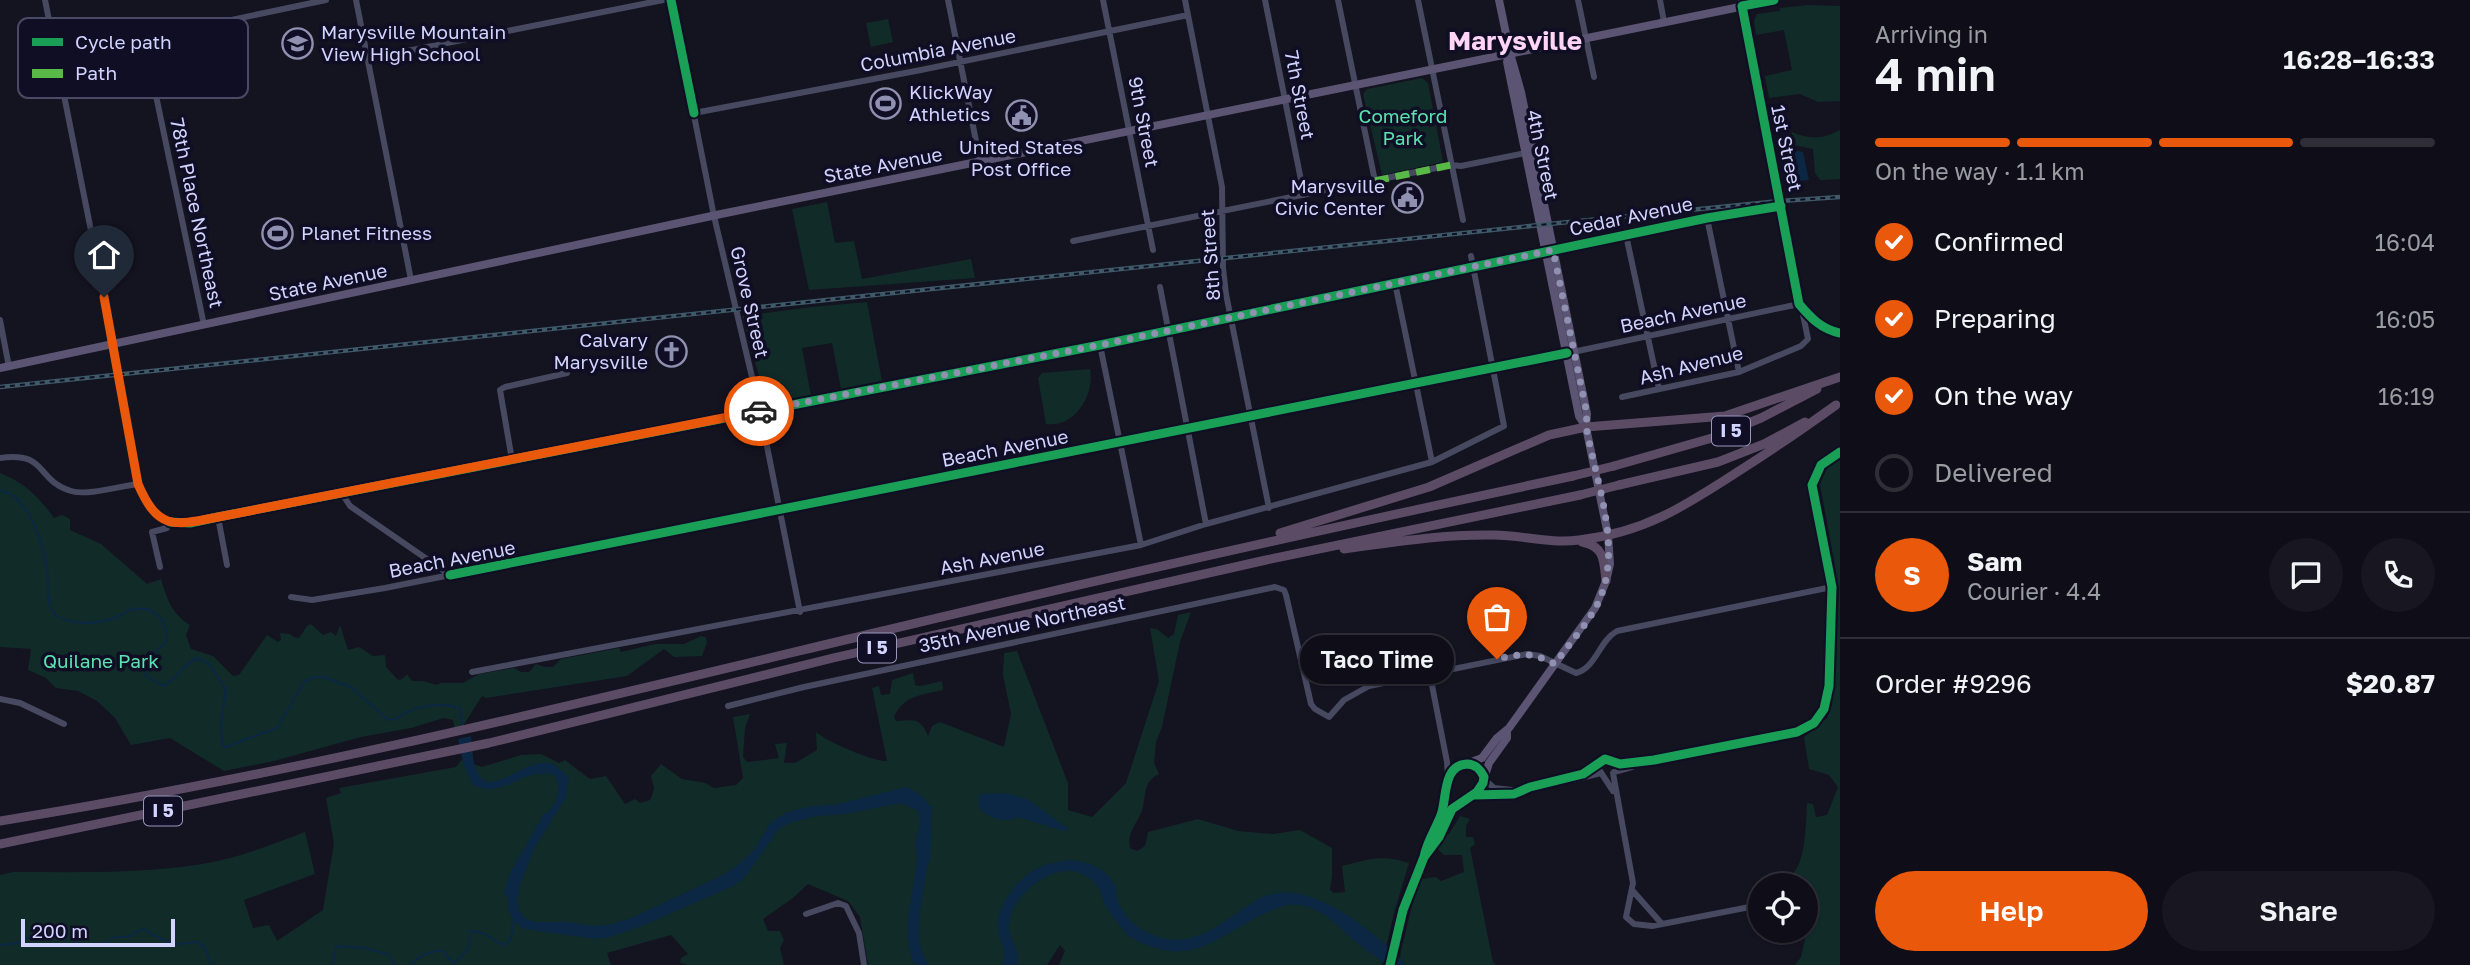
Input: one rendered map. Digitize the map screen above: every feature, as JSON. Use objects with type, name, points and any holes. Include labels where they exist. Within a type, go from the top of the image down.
[{"type":"highway","points":[[1222,551],[1429,487],[1539,438],[1586,426],[1725,416],[1840,377]]},
{"type":"highway","name":"I 5","points":[[0,822],[205,785],[475,728],[1222,551],[1573,476],[1712,438],[1761,418],[1840,377]]},
{"type":"highway","points":[[1577,541],[1608,535],[1663,518],[1780,446],[1838,404]]},
{"type":"highway","name":"I 5","points":[[0,844],[489,743],[833,658],[1266,560],[1580,495],[1718,462],[1764,444],[1838,404]]},
{"type":"highway","points":[[1266,560],[1414,540],[1496,535],[1592,544],[1604,556],[1606,580]]},
{"type":"main road","name":"4th Street","points":[[1499,0],[1540,181],[1549,251]]},
{"type":"main road","name":"State Avenue","points":[[5,368],[714,216],[1664,22],[1742,3],[1774,0]]},
{"type":"main road","name":"4th Street","points":[[1507,731],[1595,608],[1610,564],[1608,535],[1586,426],[1579,416],[1570,353],[1507,62],[1510,53]]},
{"type":"main road","points":[[1526,153],[1530,154],[1535,175],[1540,181]]},
{"type":"main road","points":[[1390,965],[1403,910],[1424,857],[1428,839],[1444,805],[1447,783],[1452,771],[1482,758],[1497,738],[1507,731]]},
{"type":"main road","points":[[1424,857],[1439,837],[1452,809],[1480,788],[1489,764],[1507,738],[1507,731]]},
{"type":"main road","points":[[1464,765],[1479,769],[1484,778]]},
{"type":"main road","points":[[1447,783],[1453,797],[1465,800]]},
{"type":"street","points":[[45,0],[49,18]]},
{"type":"street","points":[[238,18],[326,0]]},
{"type":"street","points":[[356,0],[411,280]]},
{"type":"street","points":[[367,59],[663,0]]},
{"type":"street","name":"Grove Street","points":[[671,0],[714,216],[760,411],[800,611]]},
{"type":"street","points":[[948,0],[980,161]]},
{"type":"street","name":"9th Street","points":[[1103,0],[1153,250]]},
{"type":"street","name":"8th Street","points":[[1185,0],[1222,187],[1223,268],[1231,317],[1269,508]]},
{"type":"street","points":[[1265,1],[1274,0]]},
{"type":"street","points":[[1338,0],[1375,181]]},
{"type":"street","points":[[1418,0],[1463,220]]},
{"type":"street","points":[[1578,0],[1594,77]]},
{"type":"street","points":[[1660,0],[1664,22]]},
{"type":"street","name":"7th Street","points":[[1265,1],[1304,195]]},
{"type":"street","name":"1st Street","points":[[1742,3],[1799,304]]},
{"type":"street","name":"Columbia Avenue","points":[[694,113],[1188,15]]},
{"type":"street","points":[[64,98],[138,484],[151,510],[170,522],[167,528],[152,532],[160,567]]},
{"type":"street","name":"78th Place Northeast","points":[[156,98],[204,325]]},
{"type":"street","points":[[1073,241],[1451,165],[1461,166],[1526,153]]},
{"type":"street","name":"Cedar Avenue","points":[[170,522],[190,523],[1100,345],[1707,218],[1781,206]]},
{"type":"street","points":[[1707,218],[1739,372]]},
{"type":"street","points":[[1626,235],[1659,389]]},
{"type":"street","points":[[1471,256],[1493,368]]},
{"type":"street","points":[[1395,283],[1432,462]]},
{"type":"street","points":[[1160,287],[1206,524]]},
{"type":"street","points":[[1799,304],[1813,320],[1840,333]]},
{"type":"street","name":"Beach Avenue","points":[[291,597],[312,600],[780,511],[1570,353],[1799,304]]},
{"type":"street","name":"Ash Avenue","points":[[1622,397],[1739,372],[1804,344],[1808,334],[1799,304]]},
{"type":"street","points":[[0,320],[5,368]]},
{"type":"street","points":[[1100,345],[1141,545]]},
{"type":"street","name":"Ash Avenue","points":[[472,672],[1141,545],[1206,524],[1432,462],[1504,426],[1493,368]]},
{"type":"street","points":[[512,460],[500,390],[567,373]]},
{"type":"street","points":[[1474,795],[1505,795],[1563,780],[1587,772],[1605,759],[1620,764],[1654,760],[1797,732],[1814,723],[1824,709],[1829,686],[1832,587],[1812,485],[1821,466],[1840,452]]},
{"type":"street","points":[[0,458],[31,458],[52,481],[68,491],[79,493],[138,484]]},
{"type":"street","points":[[341,492],[350,506],[450,575]]},
{"type":"street","points":[[218,517],[227,565]]},
{"type":"street","points":[[430,579],[436,565]]},
{"type":"street","name":"35th Avenue Northeast","points":[[728,706],[1275,587],[1282,589],[1286,595],[1311,704],[1329,717],[1344,700],[1359,690],[1430,675]]},
{"type":"street","points":[[1447,783],[1445,752],[1430,675],[1527,653],[1535,654],[1571,672],[1583,672],[1606,639],[1617,631],[1832,587]]},
{"type":"street","points":[[0,699],[20,703],[64,724]]},
{"type":"street","points":[[1445,752],[1464,765]]},
{"type":"street","points":[[1563,780],[1613,773],[1654,760]]},
{"type":"street","points":[[1613,762],[1616,796],[1633,884],[1626,917],[1634,924],[1643,926],[1748,907]]},
{"type":"street","points":[[1600,764],[1602,774],[1616,796]]},
{"type":"street","points":[[1484,778],[1499,789],[1521,790]]},
{"type":"street","points":[[1632,890],[1662,924]]},
{"type":"street","points":[[806,914],[838,903],[846,906],[859,933],[864,965]]},
{"type":"green space","points":[[1808,5],[1840,6],[1840,101],[1818,102],[1800,94],[1769,98],[1765,76],[1792,70],[1784,30],[1756,35],[1754,21],[1757,14]]},
{"type":"green space","points":[[888,19],[893,42],[871,47],[866,23]]},
{"type":"green space","name":"Comeford Park","points":[[1422,78],[1428,83],[1443,162],[1382,175],[1363,94],[1367,89]]},
{"type":"green space","points":[[1840,130],[1840,179],[1820,180],[1815,173],[1813,149],[1789,144],[1792,132],[1816,137]]},
{"type":"green space","points":[[827,202],[835,243],[854,241],[862,279],[971,259],[975,278],[809,290],[792,209]]},
{"type":"green space","points":[[867,302],[882,381],[841,389],[832,343],[802,348],[811,395],[767,404],[742,316]]},
{"type":"green space","points":[[1090,369],[1089,389],[1081,408],[1066,421],[1046,424],[1038,378],[1042,373]]},
{"type":"green space","points":[[1840,459],[1840,965],[1795,965],[1801,957],[1804,943],[1818,943],[1818,873],[1793,873],[1799,865],[1803,848],[1807,803],[1813,804],[1816,817],[1827,815],[1838,787],[1829,775],[1809,769],[1804,737],[1827,718],[1832,705],[1836,669],[1839,588],[1820,484],[1827,468]]},
{"type":"green space","name":"Quilane Park","points":[[0,473],[30,491],[54,518],[62,515],[70,519],[70,530],[101,544],[147,584],[161,579],[171,605],[190,625],[186,635],[191,649],[213,656],[233,676],[239,675],[267,635],[278,642],[281,640],[280,633],[299,638],[311,624],[323,635],[331,632],[336,636],[340,625],[348,650],[359,647],[373,656],[385,655],[386,667],[398,680],[407,674],[412,681],[437,685],[463,683],[479,674],[514,668],[529,672],[536,664],[553,667],[561,659],[619,648],[621,652],[655,644],[684,644],[701,636],[706,637],[707,643],[702,656],[674,657],[664,649],[627,676],[486,698],[482,696],[456,737],[453,720],[444,718],[224,771],[170,738],[131,745],[115,718],[97,701],[78,691],[56,688],[46,678],[28,670],[31,649],[0,647]]},
{"type":"green space","points":[[1191,612],[1180,642],[1162,727],[1156,742],[1154,763],[1159,774],[1146,788],[1141,812],[1130,836],[1130,848],[1137,851],[1145,846],[1148,832],[1198,819],[1238,831],[1273,834],[1300,830],[1332,848],[1330,890],[1334,893],[1345,892],[1342,866],[1383,858],[1409,863],[1382,965],[1059,965],[1065,951],[1060,945],[1047,965],[868,965],[860,917],[848,901],[808,884],[763,919],[768,931],[780,931],[784,940],[780,948],[784,965],[680,963],[681,958],[688,954],[671,935],[607,953],[611,965],[0,965],[0,875],[13,872],[132,871],[202,864],[241,855],[305,832],[315,874],[244,900],[253,928],[269,925],[277,941],[323,910],[334,843],[326,798],[341,793],[339,788],[456,767],[461,760],[482,767],[521,755],[541,754],[559,763],[565,760],[590,779],[606,776],[625,804],[635,799],[640,803],[650,800],[654,789],[651,776],[661,764],[682,779],[705,783],[714,788],[736,785],[743,778],[733,717],[750,714],[745,728],[743,757],[747,762],[779,758],[775,744],[787,743],[784,763],[795,763],[817,750],[816,732],[850,750],[887,761],[872,688],[879,686],[881,695],[890,694],[892,680],[913,673],[915,685],[942,681],[943,690],[908,700],[894,717],[896,721],[916,721],[928,736],[932,726],[940,722],[1004,747],[1011,714],[1003,675],[1004,653],[1017,651],[1068,783],[1068,810],[1092,817],[1126,783],[1159,681],[1150,628],[1157,629],[1168,638],[1174,634],[1178,615]]},
{"type":"green space","points":[[1460,816],[1470,819],[1466,826],[1466,837],[1473,837],[1475,844],[1470,848],[1493,962],[1496,965],[1406,965],[1400,959],[1401,950],[1414,898],[1422,879],[1436,877],[1441,881],[1464,872],[1462,855],[1444,855],[1438,849],[1442,835],[1449,834]]},
{"type":"water","points":[[1780,147],[1803,152],[1809,180],[1787,182]]},
{"type":"water","points":[[471,736],[476,769],[487,782],[543,763],[555,765],[569,778],[566,797],[534,849],[520,885],[517,900],[519,911],[534,922],[570,922],[590,926],[608,925],[629,919],[723,875],[754,850],[771,822],[788,812],[838,804],[907,787],[923,797],[932,808],[930,859],[919,932],[921,949],[929,965],[915,965],[908,940],[920,821],[918,811],[904,804],[816,816],[790,823],[780,828],[743,879],[733,886],[607,938],[595,939],[525,929],[511,916],[508,898],[504,893],[510,873],[543,815],[555,802],[557,781],[555,775],[543,773],[495,788],[484,789],[473,785],[463,763],[458,739]]},
{"type":"water","points":[[1005,793],[1027,799],[1070,830],[1064,831],[1018,817],[997,819],[979,808],[980,794]]},
{"type":"water","points":[[1070,860],[1090,864],[1102,870],[1115,886],[1118,902],[1125,915],[1148,933],[1162,938],[1177,940],[1203,934],[1263,897],[1281,893],[1300,894],[1340,911],[1360,924],[1406,965],[1386,965],[1323,914],[1295,905],[1268,912],[1197,948],[1167,951],[1135,940],[1127,934],[1107,908],[1093,880],[1079,873],[1063,871],[1043,878],[1018,900],[1009,930],[1018,954],[1017,965],[1002,965],[1004,951],[998,920],[1004,902],[1016,885],[1031,872]]},
{"type":"waterway","points":[[0,490],[19,501],[33,522],[45,558],[50,606],[56,615],[69,621],[93,623],[134,609],[142,608],[154,612],[165,627],[167,641],[148,659],[143,668],[145,675],[163,686],[197,658],[208,663],[226,689],[221,723],[222,744],[225,747],[277,728],[304,682],[315,677],[324,677],[351,687],[388,720],[415,709],[442,705],[460,709],[463,726]]},
{"type":"waterway","points":[[411,965],[418,958],[433,951],[443,951],[454,964],[469,948],[471,931],[505,945],[511,938],[515,920]]},
{"type":"waterway","points":[[72,939],[81,945],[99,946],[115,937],[127,937],[144,929],[171,942],[199,943],[213,965]]},
{"type":"waterway","points":[[0,945],[18,943],[33,934],[67,939]]},
{"type":"waterway","points":[[333,965],[336,946],[365,948],[390,955],[394,965]]},
{"type":"railway","points":[[0,387],[1549,224],[1840,197]]},
{"type":"marked path","points":[[1375,181],[1451,165]]},
{"type":"cycle path","points":[[671,0],[694,113]]},
{"type":"cycle path","points":[[1774,0],[1742,6],[1799,304],[1817,322],[1840,333]]},
{"type":"cycle path","points":[[170,522],[190,523],[1100,345],[1707,218],[1781,206]]},
{"type":"cycle path","points":[[450,575],[1567,353]]},
{"type":"cycle path","points":[[1474,795],[1514,794],[1530,787],[1583,774],[1605,759],[1620,764],[1654,760],[1797,732],[1814,723],[1824,709],[1829,686],[1832,587],[1812,485],[1821,465],[1840,452]]},
{"type":"cycle path","points":[[1390,965],[1403,910],[1424,857],[1439,837],[1452,809],[1477,792],[1483,783],[1484,777],[1475,766],[1459,766],[1449,777],[1443,809],[1424,857]]},
{"type":"way so far","points":[[759,411],[1100,345],[1553,250],[1587,414],[1586,426],[1608,535],[1610,564],[1597,606],[1555,664],[1527,653],[1497,659]]},
{"type":"place","name":"Marysville Mountain View High School","points":[[298,43]]},
{"type":"place","name":"KlickWay Athletics","points":[[886,103]]},
{"type":"place","name":"United States Post Office","points":[[1021,116]]},
{"type":"place","name":"Marysville Civic Center","points":[[1408,197]]},
{"type":"place","name":"Planet Fitness","points":[[278,233]]},
{"type":"place","name":"Calvary Marysville","points":[[671,351]]},
{"type":"place","name":"Taco Time","points":[[1497,659]]},
{"type":"district","name":"Marysville","points":[[1515,41]]},
{"type":"route","points":[[104,297],[138,484],[151,510],[170,522],[190,523],[759,411]]}]
